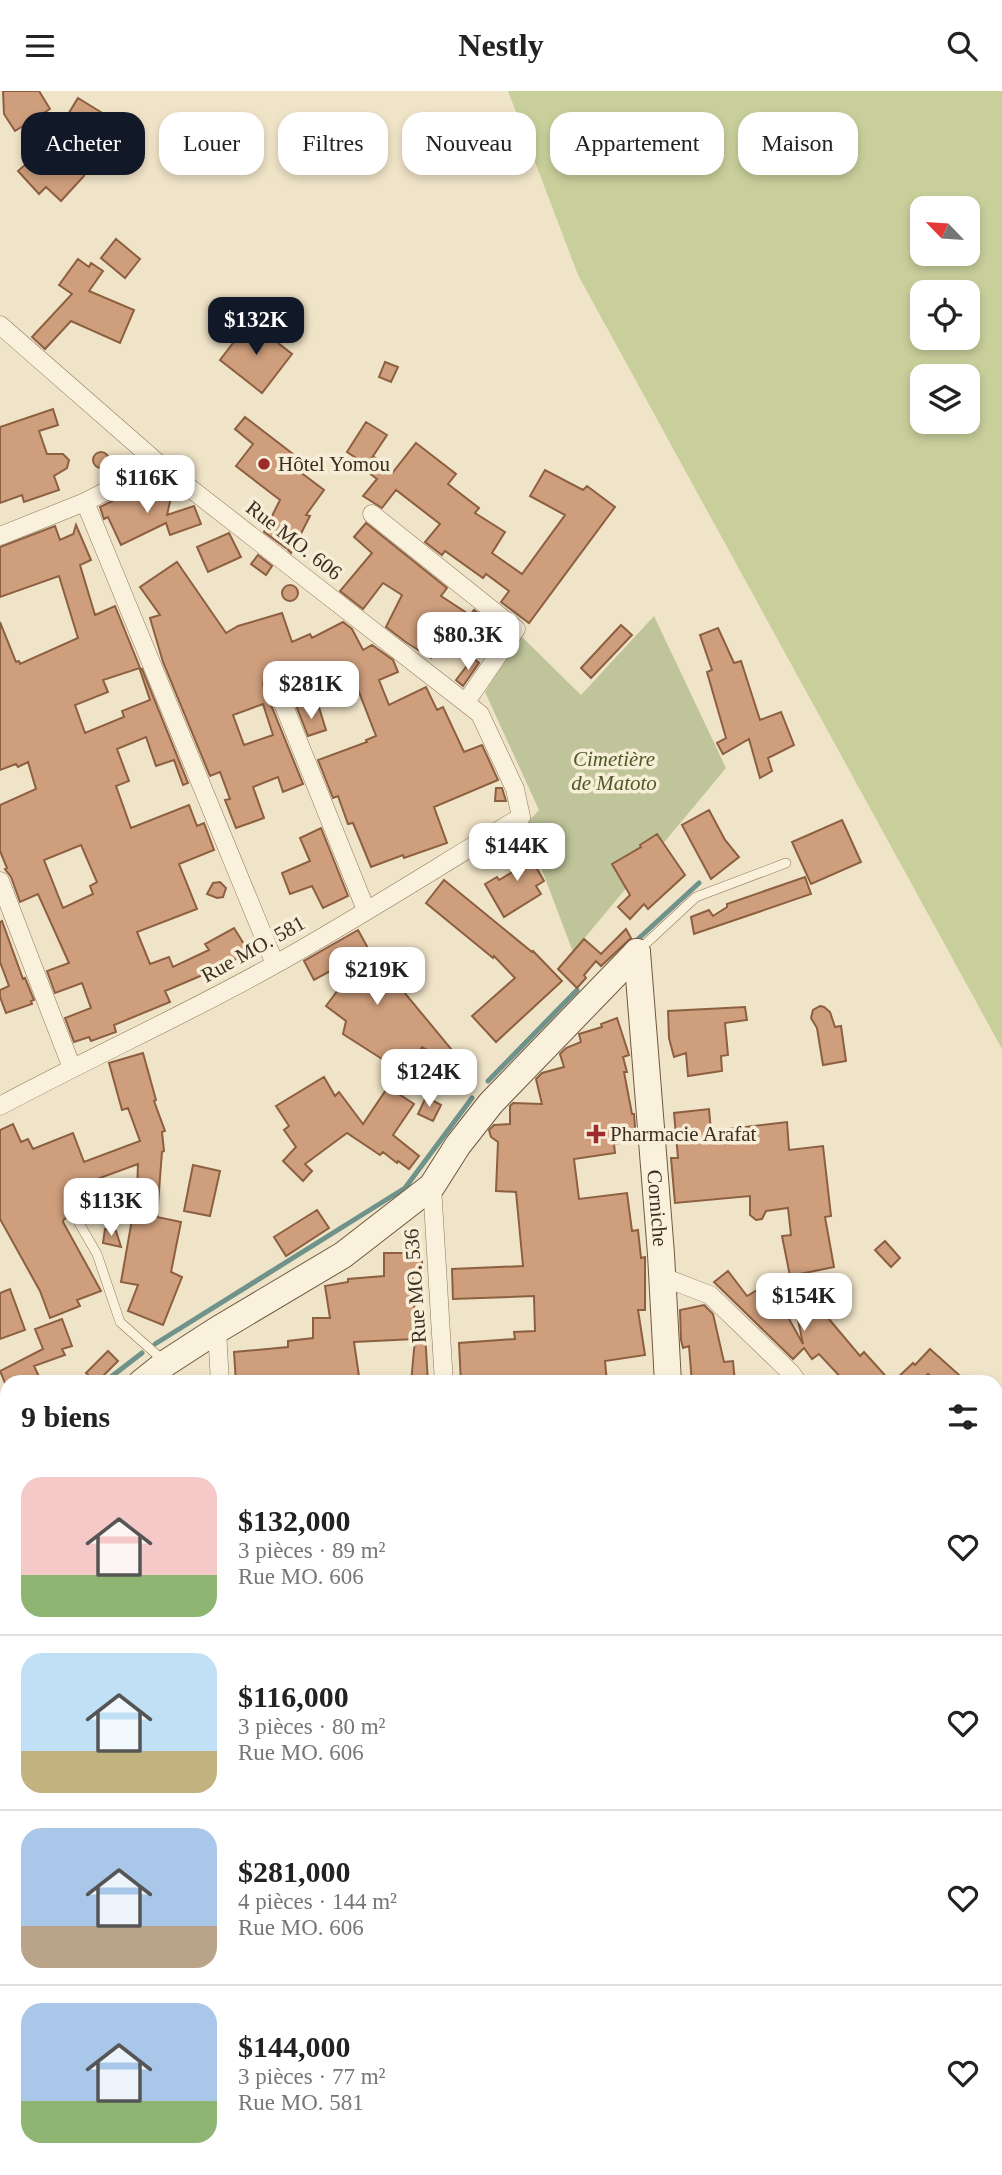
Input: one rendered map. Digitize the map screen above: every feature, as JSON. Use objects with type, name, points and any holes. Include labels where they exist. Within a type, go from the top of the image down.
[{"type":"street","name":"Rue MO. 606","points":[[0,325],[159,464],[480,714],[515,789],[521,817]]},
{"type":"street","points":[[0,536],[85,502],[159,464]]},
{"type":"street","points":[[85,502],[275,964]]},
{"type":"street","points":[[372,514],[516,629],[466,702]]},
{"type":"street","points":[[274,681],[366,910]]},
{"type":"street","name":"Rue MO. 581","points":[[0,1106],[275,964],[521,817]]},
{"type":"street","points":[[0,881],[72,1068]]},
{"type":"street","points":[[151,1375],[217,1330],[343,1255],[432,1186],[458,1145],[491,1103],[637,952]]},
{"type":"street","name":"Corniche","points":[[637,952],[663,1277],[668,1375]]},
{"type":"street","name":"Rue MO. 536","points":[[432,1186],[444,1375]]},
{"type":"street","points":[[663,1277],[710,1296],[792,1375]]},
{"type":"street","points":[[217,1330],[220,1375]]},
{"type":"lane","points":[[637,952],[696,897],[786,863]]},
{"type":"lane","points":[[79,1223],[97,1254],[120,1322],[166,1363]]},
{"type":"green space","points":[[508,91],[1002,91],[1002,1049],[578,275],[536,165],[536,112],[516,112]]},
{"type":"green space","name":"Cimetière de Matoto","points":[[654,616],[726,768],[573,952],[525,825],[539,810],[485,692],[521,636],[581,695]]},
{"type":"building","points":[[3,91],[39,91],[50,109],[45,112],[21,112],[21,127],[15,131],[4,114]]},
{"type":"building","points":[[78,98],[101,112],[69,112]]},
{"type":"building","points":[[22,175],[84,175],[61,201],[46,187],[39,194]]},
{"type":"building","points":[[116,239],[140,259],[125,278],[101,258]]},
{"type":"building","points":[[78,259],[89,267],[91,263],[103,271],[89,291],[134,310],[120,343],[71,321],[45,349],[32,337],[72,294],[59,285]]},
{"type":"building","points":[[250,321],[292,354],[262,393],[220,360]]},
{"type":"building","points":[[385,362],[398,367],[391,382],[379,377]]},
{"type":"building","points":[[53,409],[58,425],[39,431],[47,454],[63,454],[69,460],[67,468],[54,476],[59,490],[24,502],[22,495],[0,503],[0,427]]},
{"type":"building","points":[[245,417],[293,454],[287,462],[324,490],[306,515],[310,516],[291,553],[288,550],[289,544],[286,548],[264,532],[280,500],[236,466],[253,444],[235,429]]},
{"type":"building","points":[[366,422],[387,435],[367,465],[347,452]]},
{"type":"building","points":[[416,443],[456,474],[448,484],[479,508],[475,513],[505,532],[492,553],[522,574],[565,515],[530,496],[545,470],[583,490],[587,486],[615,507],[529,623],[501,602],[509,591],[486,574],[483,578],[445,551],[442,555],[425,542],[440,524],[396,490],[382,508],[363,496],[377,479],[365,470],[374,457],[393,472]]},
{"type":"building","points":[[101,452],[109,460],[101,468],[93,460]]},
{"type":"building","points":[[170,487],[172,493],[167,515],[194,506],[201,524],[170,535],[166,523],[121,545],[108,517],[104,519],[100,507],[137,489],[145,508],[161,488]]},
{"type":"building","points":[[366,523],[447,588],[441,596],[470,615],[474,610],[501,631],[483,657],[450,628],[431,658],[407,643],[386,627],[402,595],[383,583],[363,609],[340,591],[372,553],[354,537]]},
{"type":"building","points":[[76,525],[91,560],[80,565],[95,615],[115,606],[140,668],[103,680],[108,692],[75,705],[85,733],[124,717],[122,711],[150,700],[140,670],[142,669],[188,783],[183,785],[174,760],[156,766],[146,737],[117,749],[129,781],[116,786],[131,828],[189,805],[197,826],[204,823],[214,850],[179,864],[197,909],[137,932],[150,964],[169,957],[173,967],[209,950],[205,944],[234,928],[249,952],[165,991],[170,1002],[114,1025],[116,1032],[91,1041],[89,1037],[74,1042],[65,1018],[91,1008],[82,983],[55,993],[47,971],[69,963],[38,894],[20,902],[0,851],[0,805],[36,789],[28,762],[0,770],[0,622],[16,662],[19,661],[20,664],[78,638],[59,576],[0,597],[0,547],[55,526],[60,540],[73,535]],"holes":[[[81,845],[97,882],[90,886],[93,894],[63,908],[44,860]]]},
{"type":"building","points":[[229,533],[241,557],[208,572],[197,547]]},
{"type":"building","points":[[258,555],[272,566],[266,575],[251,564]]},
{"type":"building","points":[[177,562],[226,633],[238,626],[282,613],[292,642],[310,634],[312,638],[343,622],[352,629],[363,650],[372,645],[393,660],[398,672],[379,680],[389,705],[426,687],[437,710],[443,707],[464,752],[482,745],[498,780],[434,807],[447,843],[371,867],[353,823],[348,824],[338,796],[333,798],[318,760],[367,742],[366,740],[376,736],[357,687],[351,690],[349,687],[317,701],[326,730],[308,736],[285,677],[275,670],[265,675],[263,685],[303,784],[283,792],[278,777],[253,787],[264,818],[236,828],[225,800],[230,799],[220,772],[210,776],[163,662],[150,618],[160,615],[140,587]],"holes":[[[263,704],[273,735],[244,745],[233,715]]]},
{"type":"building","points":[[290,585],[298,593],[290,601],[282,593]]},
{"type":"building","points":[[621,625],[632,635],[591,678],[581,668]]},
{"type":"building","points":[[718,628],[734,663],[741,661],[760,720],[781,712],[794,745],[768,758],[772,771],[760,778],[749,739],[723,754],[717,743],[726,738],[707,672],[712,670],[700,635]]},
{"type":"building","points":[[473,658],[479,663],[463,686],[456,680]]},
{"type":"building","points":[[496,788],[502,788],[506,801],[495,801]]},
{"type":"building","points":[[709,810],[725,840],[739,857],[711,879],[682,825]]},
{"type":"building","points":[[842,820],[861,862],[811,884],[792,842]]},
{"type":"building","points":[[321,828],[348,896],[323,908],[312,886],[290,894],[282,873],[310,861],[300,838]]},
{"type":"building","points":[[657,834],[685,875],[648,909],[644,904],[630,919],[618,907],[630,895],[612,864]]},
{"type":"building","points":[[527,843],[535,858],[532,860],[544,881],[536,886],[541,894],[504,917],[485,884],[497,877],[499,880],[521,867],[511,851]]},
{"type":"building","points":[[805,877],[811,894],[694,934],[691,917],[709,910],[713,916],[727,907],[727,904]]},
{"type":"building","points":[[444,880],[533,951],[562,981],[496,1042],[472,1016],[515,978],[494,956],[493,958],[426,903]]},
{"type":"building","points":[[220,882],[226,888],[223,897],[207,894],[213,883]]},
{"type":"building","points":[[2,921],[23,979],[25,978],[34,1000],[31,1001],[32,1004],[6,1013],[0,997],[0,990],[9,986],[0,962]]},
{"type":"building","points":[[626,929],[631,938],[601,966],[596,961],[577,988],[558,969],[584,939],[601,954]]},
{"type":"building","points":[[358,930],[369,950],[452,1050],[446,1061],[422,1047],[404,1073],[343,1034],[346,1021],[326,1006],[367,951],[314,980],[304,961]]},
{"type":"building","points":[[820,1006],[830,1012],[835,1027],[841,1026],[846,1061],[823,1065],[817,1028],[811,1018],[813,1010]]},
{"type":"building","points":[[745,1007],[747,1020],[725,1023],[728,1055],[721,1056],[722,1071],[688,1076],[686,1053],[674,1057],[669,1038],[668,1011]]},
{"type":"building","points":[[617,1018],[629,1055],[623,1057],[627,1072],[624,1072],[634,1114],[636,1140],[614,1144],[615,1153],[574,1159],[579,1199],[627,1193],[632,1231],[638,1230],[641,1258],[645,1257],[645,1310],[638,1310],[645,1355],[605,1361],[606,1375],[461,1375],[459,1343],[515,1339],[514,1332],[535,1331],[534,1296],[453,1299],[452,1269],[523,1266],[516,1192],[496,1191],[498,1142],[491,1137],[489,1130],[494,1125],[510,1124],[510,1106],[513,1103],[542,1104],[536,1079],[542,1073],[564,1067],[560,1054],[566,1048],[581,1042],[579,1034],[602,1027],[601,1024]]},
{"type":"building","points":[[143,1053],[156,1100],[154,1101],[165,1131],[162,1132],[164,1151],[157,1217],[181,1222],[171,1272],[182,1277],[163,1325],[128,1311],[138,1285],[121,1282],[137,1191],[138,1164],[97,1179],[106,1204],[64,1219],[63,1222],[101,1291],[77,1300],[80,1306],[50,1318],[40,1291],[0,1219],[0,1130],[13,1124],[21,1142],[28,1139],[33,1149],[73,1133],[84,1162],[140,1141],[128,1108],[122,1110],[109,1063]]},
{"type":"building","points":[[324,1077],[335,1096],[339,1092],[363,1124],[388,1087],[414,1104],[393,1135],[419,1156],[409,1169],[383,1152],[380,1155],[347,1133],[305,1164],[312,1171],[303,1181],[283,1161],[296,1147],[284,1130],[289,1126],[276,1106]]},
{"type":"building","points":[[426,1097],[441,1105],[433,1121],[418,1114]]},
{"type":"building","points":[[709,1109],[711,1131],[787,1122],[789,1150],[823,1146],[831,1216],[825,1217],[834,1267],[790,1276],[782,1236],[791,1235],[788,1208],[766,1211],[762,1219],[756,1220],[750,1215],[750,1196],[675,1203],[671,1158],[678,1158],[674,1113]]},
{"type":"building","points":[[193,1165],[220,1171],[210,1216],[184,1211]]},
{"type":"building","points":[[317,1210],[329,1228],[286,1256],[274,1237]]},
{"type":"building","points":[[105,1229],[116,1231],[121,1247],[103,1243]]},
{"type":"building","points":[[885,1241],[900,1258],[891,1267],[875,1250]]},
{"type":"building","points":[[384,1253],[422,1253],[422,1272],[412,1272],[415,1317],[424,1316],[428,1375],[412,1375],[415,1339],[354,1342],[359,1375],[235,1375],[234,1352],[288,1347],[288,1341],[313,1338],[313,1318],[330,1318],[325,1286],[348,1282],[348,1279],[384,1276]]},
{"type":"building","points":[[728,1271],[747,1296],[769,1283],[803,1344],[797,1315],[813,1300],[860,1356],[864,1352],[885,1375],[839,1375],[819,1354],[812,1359],[804,1348],[793,1359],[714,1282]]},
{"type":"building","points":[[10,1289],[25,1330],[0,1339],[0,1293]]},
{"type":"building","points":[[704,1305],[713,1314],[724,1362],[733,1361],[734,1375],[691,1375],[689,1346],[683,1348],[681,1340],[680,1310]]},
{"type":"building","points":[[62,1319],[72,1346],[62,1349],[65,1355],[34,1366],[38,1375],[2,1375],[0,1371],[43,1349],[35,1329]]},
{"type":"building","points":[[930,1349],[959,1375],[900,1375],[913,1363],[915,1365]]},
{"type":"building","points":[[108,1351],[118,1361],[104,1375],[86,1373]]},
{"type":"waterway","points":[[637,940],[699,883]]},
{"type":"waterway","points":[[488,1081],[577,990]]},
{"type":"waterway","points":[[155,1344],[405,1188],[472,1098]]},
{"type":"waterway","points":[[113,1375],[142,1353]]},
{"type":"place","name":"Hôtel Yomou","points":[[264,464]]},
{"type":"place","name":"Pharmacie Arafat","points":[[596,1134]]}]
